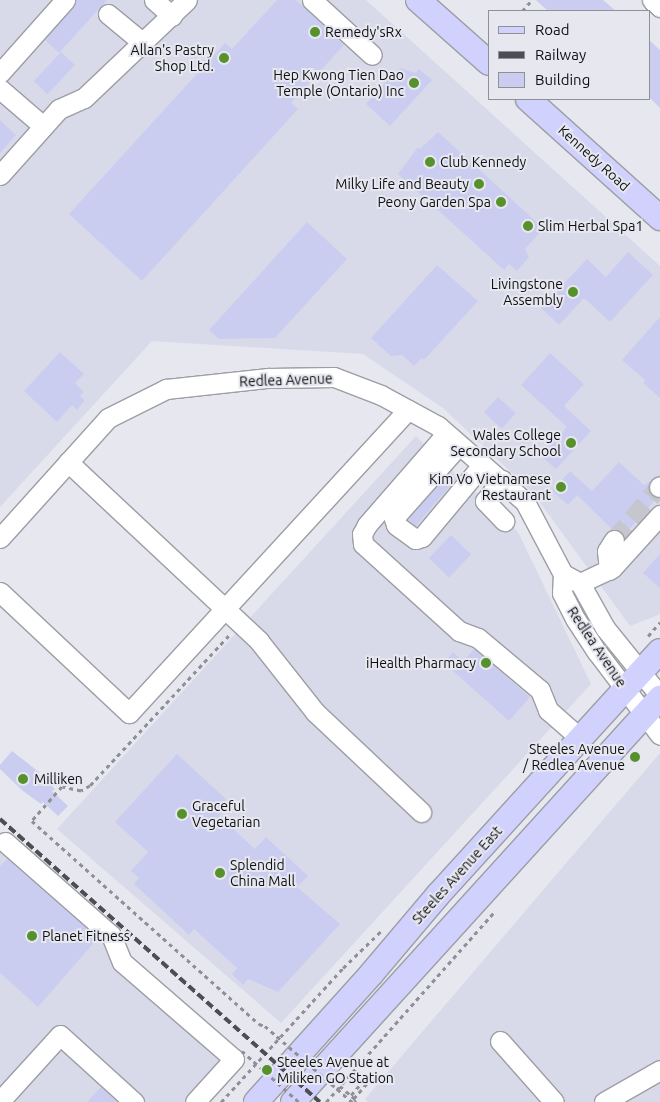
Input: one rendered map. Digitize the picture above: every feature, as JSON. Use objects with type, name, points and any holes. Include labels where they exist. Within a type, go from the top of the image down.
[{"type":"main road","points":[[418,0],[488,62]]},
{"type":"main road","name":"Kennedy Road","points":[[529,100],[660,218]]},
{"type":"main road","name":"Steeles Avenue East","points":[[256,1102],[660,650]]},
{"type":"main road","points":[[293,1102],[660,697]]},
{"type":"street","points":[[0,73],[65,0]]},
{"type":"street","points":[[154,0],[172,16]]},
{"type":"street","points":[[0,175],[59,110],[84,98],[187,0]]},
{"type":"street","points":[[312,0],[372,55]]},
{"type":"street","points":[[652,0],[660,7]]},
{"type":"street","points":[[108,14],[143,43]]},
{"type":"street","points":[[0,89],[43,126]]},
{"type":"street","name":"Redlea Avenue","points":[[68,462],[108,418],[166,389],[268,378],[334,377],[381,395],[408,410],[453,440],[502,480],[525,502],[563,574],[562,593],[576,620],[644,715],[660,734]]},
{"type":"street","points":[[0,592],[129,713],[408,410]]},
{"type":"street","points":[[453,440],[394,518],[396,525],[415,539],[422,537],[482,465]]},
{"type":"street","points":[[453,440],[367,525],[362,534],[363,544],[459,631],[478,638],[540,690],[548,710],[580,738]]},
{"type":"street","points":[[0,538],[68,462],[259,641],[315,712],[421,812]]},
{"type":"street","points":[[502,480],[485,500],[504,521]]},
{"type":"street","points":[[563,574],[580,583],[609,570],[660,515]]},
{"type":"street","points":[[609,570],[606,551],[614,540]]},
{"type":"street","name":"Redlea Avenue","points":[[580,583],[605,628],[660,697]]},
{"type":"street","points":[[5,842],[111,935],[122,962],[234,1059],[195,1102]]},
{"type":"street","points":[[0,1101],[60,1034],[134,1102]]},
{"type":"street","points":[[500,1041],[554,1102]]},
{"type":"street","points":[[604,1102],[660,1070]]},
{"type":"path","points":[[523,10],[532,0]]},
{"type":"path","points":[[241,624],[90,786],[81,791],[62,787],[32,821],[259,1024],[265,1026],[353,1102]]},
{"type":"path","points":[[326,1102],[498,906]]},
{"type":"path","points":[[242,1051],[299,1102]]},
{"type":"path","points":[[327,1089],[335,1081],[356,1100],[353,1102]]},
{"type":"path","points":[[351,1095],[363,1081],[367,1084],[353,1102]]},
{"type":"shaded area","points":[[0,0],[366,0],[660,266],[660,613],[630,626],[533,493],[443,408],[363,354],[152,341],[0,507]]},
{"type":"shaded area","points":[[416,436],[518,532],[591,684],[281,1023],[57,829]]},
{"type":"shaded area","points":[[660,753],[660,1102],[368,1102],[365,1099]]},
{"type":"shaded area","points":[[0,843],[240,1059],[204,1102],[0,1102]]},
{"type":"building","points":[[76,0],[107,0],[59,53],[45,40],[73,7]]},
{"type":"building","points":[[277,0],[296,0],[344,45],[291,103],[298,109],[142,281],[69,214],[225,43],[232,49]]},
{"type":"building","points":[[536,0],[603,0],[615,10],[547,10]]},
{"type":"building","points":[[650,41],[660,50],[660,108],[650,98]]},
{"type":"building","points":[[61,52],[75,65],[48,94],[34,81]]},
{"type":"building","points":[[401,68],[415,73],[419,69],[432,80],[390,126],[366,104]]},
{"type":"building","points":[[0,120],[16,135],[0,153]]},
{"type":"building","points":[[438,132],[541,226],[542,230],[525,249],[529,257],[517,271],[509,264],[504,270],[398,174],[418,147],[420,149]]},
{"type":"building","points":[[307,222],[347,259],[275,338],[219,339],[209,330]]},
{"type":"building","points":[[628,252],[653,275],[610,322],[584,298],[559,325],[541,308],[587,259],[606,277]]},
{"type":"building","points":[[437,265],[478,301],[424,360],[422,358],[414,366],[402,355],[391,356],[371,338]]},
{"type":"building","points":[[660,317],[660,398],[643,383],[645,380],[622,360]]},
{"type":"building","points":[[60,352],[84,374],[75,383],[84,392],[80,396],[85,400],[77,410],[72,405],[57,422],[24,391]]},
{"type":"building","points":[[550,353],[584,384],[564,406],[591,431],[556,469],[541,456],[567,427],[521,385]]},
{"type":"building","points":[[498,397],[516,413],[502,429],[484,413]]},
{"type":"building","points":[[619,462],[644,485],[649,482],[648,490],[651,495],[657,498],[624,535],[620,530],[612,529],[577,495],[568,505],[552,491],[570,471],[592,491]]},
{"type":"building","points":[[449,473],[456,479],[416,526],[408,520]]},
{"type":"building","points":[[451,535],[471,554],[449,577],[429,558]]},
{"type":"building","points":[[660,554],[660,588],[643,573]]},
{"type":"building","points":[[474,649],[530,697],[509,721],[444,663],[453,652],[463,661]]},
{"type":"building","points":[[12,751],[39,772],[38,774],[55,789],[52,791],[68,806],[58,816],[43,802],[41,804],[23,791],[0,769],[0,765]]},
{"type":"building","name":"Splendid China Mall","points":[[177,754],[226,799],[226,808],[219,816],[255,849],[266,837],[308,876],[297,887],[340,924],[278,992],[248,979],[243,985],[232,974],[237,968],[194,929],[189,935],[134,884],[139,878],[131,871],[148,852],[115,822]]},
{"type":"building","points":[[7,859],[98,938],[38,1007],[0,973],[0,866]]},
{"type":"building","points":[[101,1087],[117,1102],[87,1102]]},
{"type":"tunnel","points":[[614,540],[659,487]]},
{"type":"railway","points":[[0,819],[320,1102]]},
{"type":"place","name":"Remedy'sRx","points":[[315,32]]},
{"type":"place","name":"Allan's Pastry Shop Ltd.","points":[[224,58]]},
{"type":"place","name":"Hep Kwong Tien Dao Temple (Ontario) Inc","points":[[414,83]]},
{"type":"place","name":"Club Kennedy","points":[[430,162]]},
{"type":"place","name":"Milky Life and Beauty","points":[[479,184]]},
{"type":"place","name":"Peony Garden Spa","points":[[501,202]]},
{"type":"place","name":"Slim Herbal Spa1","points":[[528,226]]},
{"type":"place","name":"Livingstone Assembly","points":[[573,292]]},
{"type":"place","name":"Wales College Secondary School","points":[[571,443]]},
{"type":"place","name":"Kim Vo Vietnamese Restaurant","points":[[561,487]]},
{"type":"place","name":"iHealth Pharmacy","points":[[486,663]]},
{"type":"place","name":"Steeles Avenue / Redlea Avenue","points":[[635,757]]},
{"type":"place","name":"Milliken","points":[[23,779]]},
{"type":"place","name":"Graceful Vegetarian","points":[[182,814]]},
{"type":"place","name":"Splendid China Mall","points":[[220,873]]},
{"type":"place","name":"Planet Fitness","points":[[32,936]]},
{"type":"place","name":"Steeles Avenue at Miliken GO Station","points":[[267,1070]]}]
